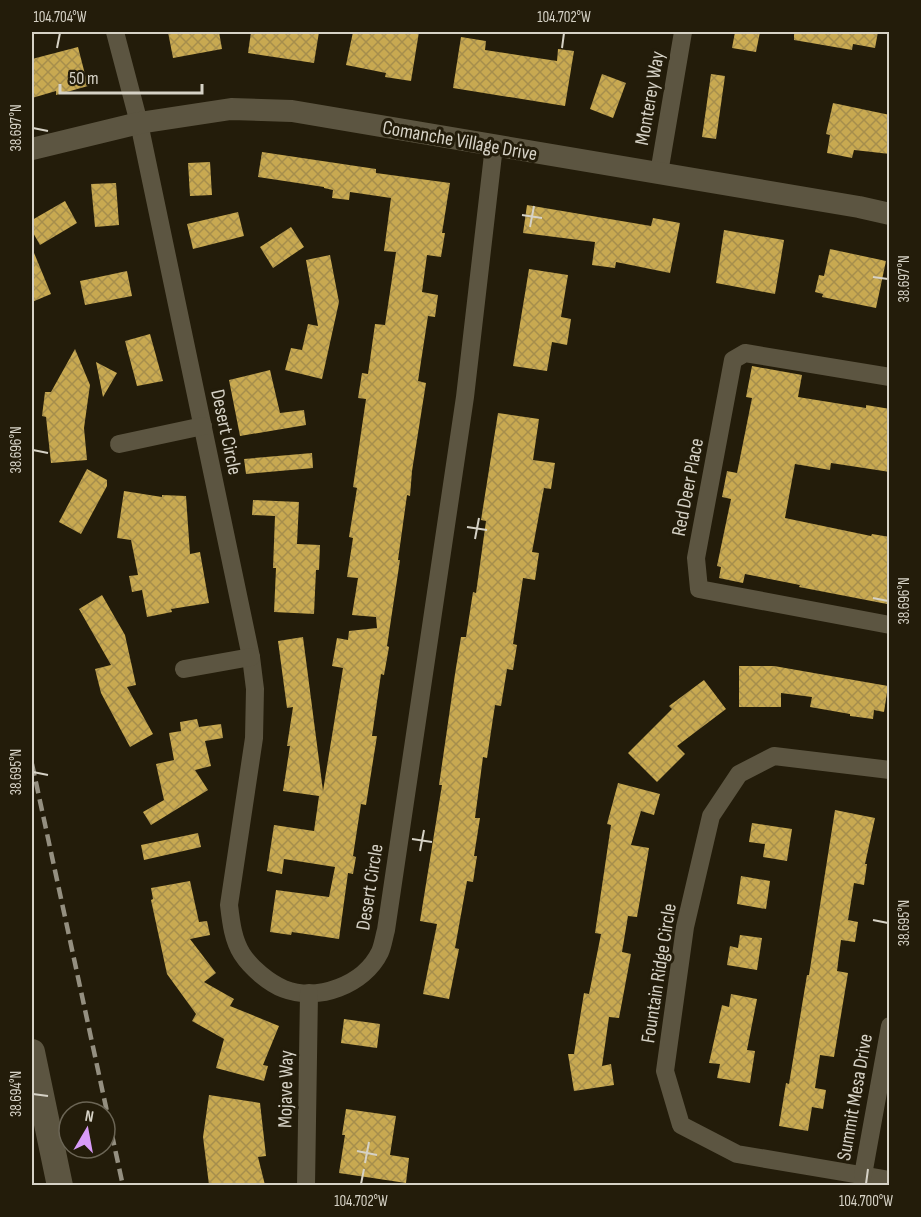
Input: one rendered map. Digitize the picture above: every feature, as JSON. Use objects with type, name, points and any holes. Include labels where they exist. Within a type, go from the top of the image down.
[{"type":"main road","points":[[32,1052],[60,1185]]},
{"type":"street","name":"Desert Circle","points":[[115,32],[140,123],[251,657],[255,689],[255,738],[230,906],[232,930],[241,953],[260,974],[284,989],[309,993],[342,988],[364,972],[380,953],[386,930],[465,397],[494,146]]},
{"type":"street","name":"Monterey Way","points":[[659,173],[683,32]]},
{"type":"street","name":"Comanche Village Drive","points":[[32,148],[140,123],[231,109],[258,108],[292,111],[890,214]]},
{"type":"street","name":"Red Deer Place","points":[[890,376],[744,353],[733,360],[696,558],[699,589],[890,625]]},
{"type":"street","points":[[119,444],[203,426]]},
{"type":"street","points":[[184,669],[251,657]]},
{"type":"street","name":"Fountain Ridge Circle","points":[[890,770],[774,756],[739,774],[711,816],[685,927],[665,1071],[681,1125],[737,1154],[890,1180]]},
{"type":"street","name":"Mojave Way","points":[[306,1185],[309,993]]},
{"type":"street","name":"Summit Mesa Drive","points":[[863,1175],[890,1026]]},
{"type":"building","points":[[168,32],[219,32],[222,49],[173,58]]},
{"type":"building","points":[[251,32],[319,32],[314,63],[248,53]]},
{"type":"building","points":[[353,32],[419,32],[411,81],[385,77],[386,73],[346,65]]},
{"type":"building","points":[[735,32],[760,32],[756,52],[732,48]]},
{"type":"building","points":[[794,32],[878,32],[875,48],[853,44],[852,50],[794,40]]},
{"type":"building","points":[[461,37],[486,41],[485,50],[557,61],[558,49],[574,51],[565,106],[453,88]]},
{"type":"building","points":[[78,47],[88,86],[56,95],[56,91],[32,98],[32,59]]},
{"type":"building","points":[[602,74],[626,83],[613,118],[590,109]]},
{"type":"building","points":[[711,74],[725,76],[716,139],[702,137]]},
{"type":"building","points":[[833,103],[890,115],[890,154],[854,150],[852,158],[827,153],[830,135],[826,134]]},
{"type":"building","points":[[262,152],[376,169],[376,173],[450,183],[442,233],[445,233],[441,257],[427,255],[422,292],[438,295],[435,317],[428,316],[418,381],[426,383],[410,496],[407,495],[387,646],[389,647],[384,675],[381,674],[372,736],[377,736],[366,805],[361,804],[353,856],[356,857],[353,874],[348,873],[339,939],[292,932],[291,935],[270,932],[276,890],[329,897],[335,867],[284,859],[282,874],[267,871],[274,825],[314,831],[319,796],[283,791],[293,707],[287,708],[278,641],[303,637],[323,791],[343,668],[332,666],[337,638],[348,640],[349,631],[377,628],[376,617],[352,615],[358,578],[347,577],[353,538],[349,537],[357,488],[353,487],[366,399],[358,398],[362,373],[368,374],[375,324],[385,325],[396,252],[384,251],[391,198],[350,192],[349,200],[332,198],[333,190],[324,187],[258,177]]},
{"type":"building","points":[[210,162],[212,195],[190,196],[188,163]]},
{"type":"building","points":[[116,183],[119,225],[95,227],[91,184]]},
{"type":"building","points":[[65,201],[77,223],[40,245],[32,231],[32,220]]},
{"type":"building","points":[[527,205],[651,226],[653,218],[680,223],[670,273],[616,262],[615,268],[592,265],[595,242],[523,233]]},
{"type":"building","points":[[238,212],[244,236],[193,249],[187,224]]},
{"type":"building","points":[[291,227],[304,247],[273,268],[260,247]]},
{"type":"building","points":[[724,230],[784,240],[775,294],[716,283]]},
{"type":"building","points":[[32,248],[51,294],[32,302]]},
{"type":"building","points":[[830,249],[886,261],[876,308],[822,297],[823,294],[815,292],[819,275],[824,276]]},
{"type":"building","points":[[330,255],[339,302],[322,379],[285,370],[291,348],[302,350],[308,324],[318,326],[306,260]]},
{"type":"building","points":[[529,269],[568,275],[561,317],[571,319],[567,345],[552,342],[547,371],[513,366]]},
{"type":"building","points":[[127,271],[132,296],[85,305],[80,281]]},
{"type":"building","points":[[150,334],[163,381],[137,386],[125,341]]},
{"type":"building","points":[[75,349],[90,385],[84,428],[87,460],[51,463],[46,417],[42,416],[45,392],[51,392]]},
{"type":"building","points":[[96,362],[117,373],[103,397]]},
{"type":"building","points":[[752,366],[802,375],[798,397],[866,408],[866,405],[890,409],[890,472],[831,463],[830,470],[795,464],[785,518],[871,536],[872,534],[890,537],[890,590],[887,604],[745,574],[743,583],[719,578],[721,567],[717,566],[731,499],[722,497],[727,471],[737,473],[752,398],[746,397]]},
{"type":"building","points":[[270,370],[280,413],[304,410],[306,425],[240,436],[229,380]]},
{"type":"building","points":[[498,413],[539,419],[533,460],[555,463],[551,489],[544,488],[532,552],[539,553],[535,580],[523,578],[513,644],[517,645],[513,670],[507,669],[501,706],[495,705],[487,758],[483,757],[475,818],[480,818],[474,856],[477,856],[473,882],[467,881],[455,948],[459,949],[449,999],[423,994],[437,924],[420,921],[442,785],[439,785],[461,637],[466,637],[473,592],[476,593],[486,521],[481,520]]},
{"type":"building","points":[[312,453],[313,468],[246,474],[244,459]]},
{"type":"building","points":[[87,469],[107,480],[107,486],[81,534],[59,522]]},
{"type":"building","points":[[124,491],[162,497],[162,495],[186,496],[190,554],[200,552],[209,603],[171,609],[172,612],[147,617],[142,590],[132,592],[129,576],[138,575],[131,540],[117,538]]},
{"type":"building","points":[[253,500],[299,502],[297,544],[320,545],[319,570],[316,570],[314,614],[274,612],[275,516],[252,515]]},
{"type":"building","points":[[102,595],[125,635],[136,685],[127,687],[153,734],[130,747],[101,693],[95,669],[111,665],[79,609]]},
{"type":"building","points":[[739,666],[774,666],[888,686],[884,712],[874,710],[873,719],[850,716],[850,714],[810,707],[812,697],[781,693],[781,707],[739,707]]},
{"type":"building","points":[[704,680],[726,709],[677,746],[685,754],[657,782],[628,753],[672,709],[669,706]]},
{"type":"building","points":[[197,719],[199,727],[221,724],[223,738],[205,741],[211,766],[195,770],[208,790],[151,825],[143,812],[164,800],[156,764],[174,760],[169,733],[181,731],[180,722]]},
{"type":"building","points":[[618,783],[660,794],[654,815],[641,811],[631,845],[649,848],[637,917],[628,916],[622,952],[631,954],[619,1018],[609,1017],[602,1066],[611,1064],[614,1085],[574,1091],[568,1054],[574,1054],[584,993],[589,994],[601,934],[595,933],[611,825],[607,824]]},
{"type":"building","points":[[835,810],[875,818],[865,864],[867,864],[864,885],[854,883],[848,920],[858,922],[855,942],[841,940],[837,971],[848,973],[834,1057],[820,1055],[815,1088],[826,1090],[823,1109],[812,1107],[808,1131],[779,1126],[786,1083],[789,1084],[807,975],[809,975]]},
{"type":"building","points":[[752,823],[792,829],[787,861],[763,857],[765,844],[749,842]]},
{"type":"building","points":[[198,833],[201,847],[144,860],[141,845]]},
{"type":"building","points":[[741,876],[770,881],[766,909],[737,904]]},
{"type":"building","points":[[190,881],[199,922],[207,921],[210,935],[190,939],[216,973],[204,982],[234,999],[230,1006],[279,1026],[263,1065],[268,1066],[264,1081],[216,1068],[224,1039],[192,1021],[196,1014],[167,974],[151,900],[153,899],[151,888]]},
{"type":"building","points":[[740,935],[762,938],[757,970],[727,965],[730,946],[738,948]]},
{"type":"building","points":[[731,994],[757,999],[747,1050],[755,1051],[750,1083],[717,1078],[720,1064],[709,1063],[722,1005],[729,1007]]},
{"type":"building","points":[[344,1019],[380,1024],[377,1048],[341,1043]]},
{"type":"building","points":[[209,1095],[260,1103],[266,1156],[258,1157],[265,1185],[209,1185],[203,1137]]},
{"type":"building","points":[[346,1109],[396,1116],[390,1155],[409,1158],[406,1183],[339,1173],[345,1135],[342,1135]]},
{"type":"railway","points":[[32,764],[123,1186]]}]
